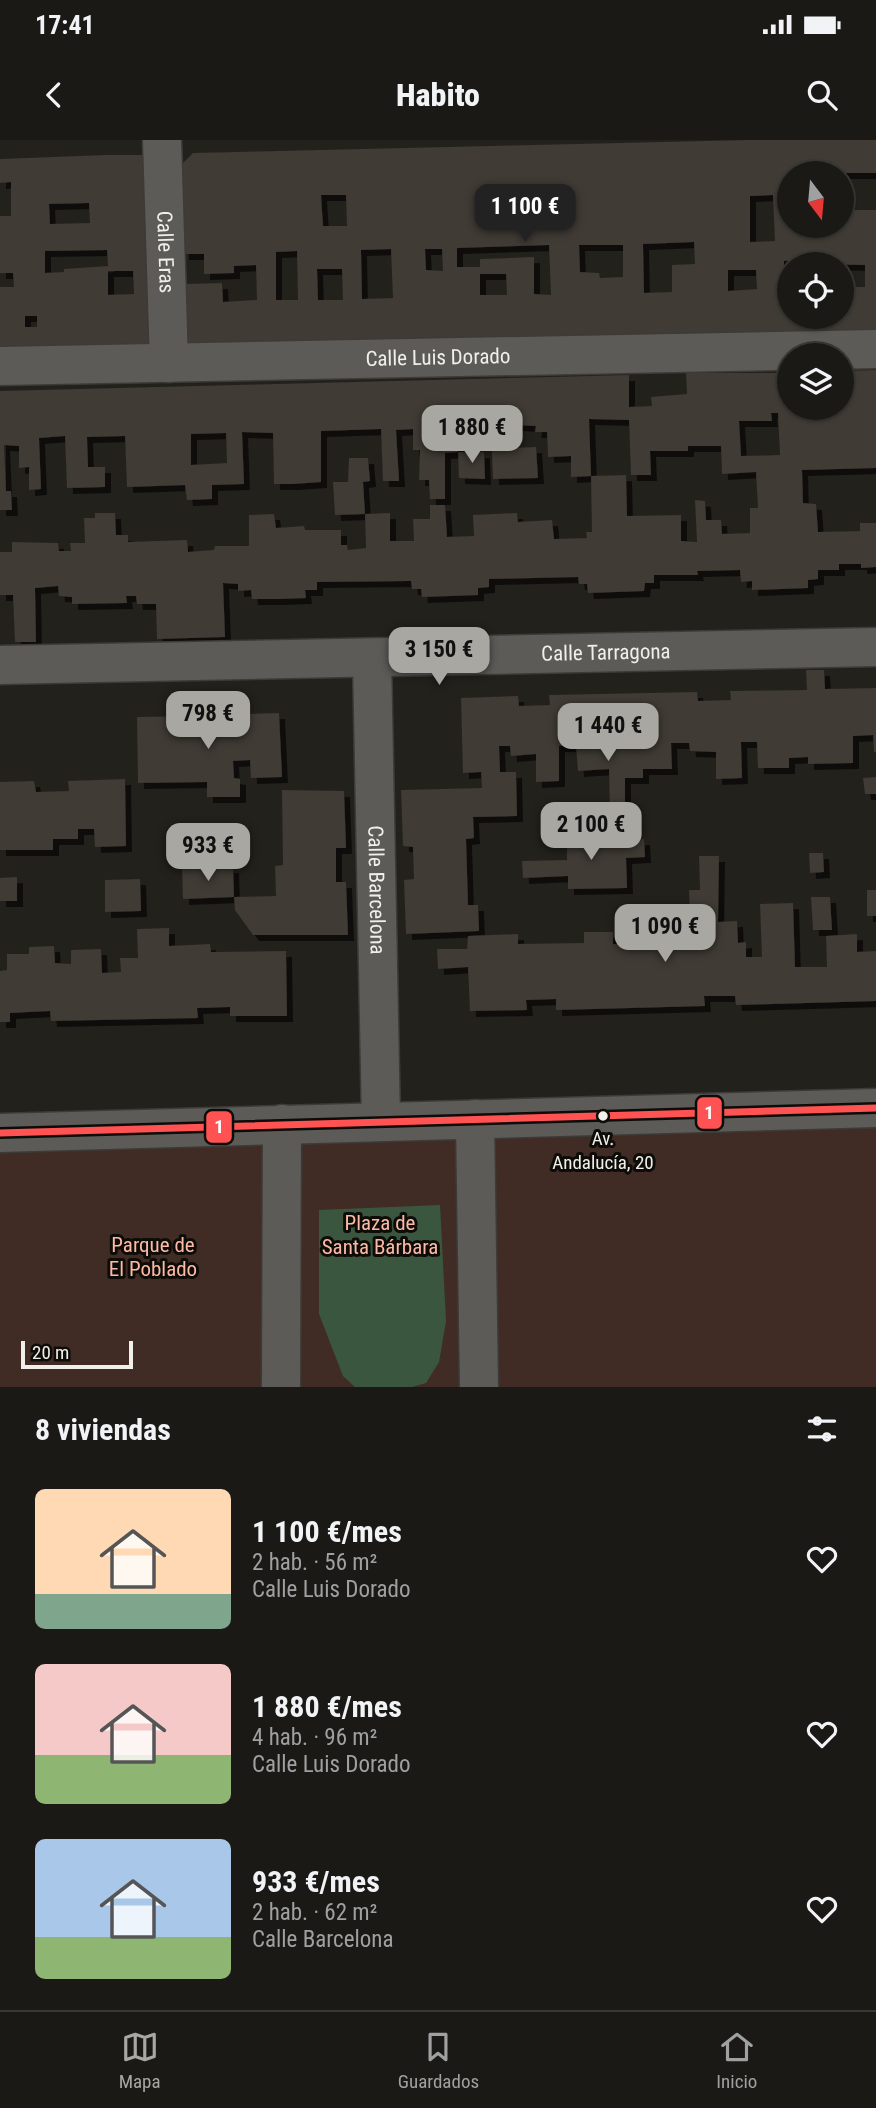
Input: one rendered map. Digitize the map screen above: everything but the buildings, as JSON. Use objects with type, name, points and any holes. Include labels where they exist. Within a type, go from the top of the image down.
[{"type":"street","name":"Calle Eras","points":[[162,140],[169,363]]},
{"type":"street","name":"Calle Luis Dorado","points":[[0,366],[876,349]]},
{"type":"street","name":"Calle Tarragona","points":[[0,665],[876,647]]},
{"type":"street","name":"Calle Barcelona","points":[[372,659],[381,1121]]},
{"type":"street","points":[[0,1133],[876,1108]]},
{"type":"street","points":[[475,1119],[479,1387]]},
{"type":"street","points":[[281,1387],[282,1124]]},
{"type":"green space","points":[[876,1108],[876,1387],[0,1387],[0,1133]]},
{"type":"shaded area","points":[[440,1205],[446,1321],[439,1362],[426,1383],[412,1387],[355,1387],[343,1376],[319,1314],[319,1210]]},
{"type":"transit line","name":"1","points":[[0,1133],[876,1108]]},
{"type":"place","name":"Av. Andalucía, 20","points":[[603,1116]]},
{"type":"park label","name":"Plaza de Santa Bárbara","points":[[380,1235]]},
{"type":"park label","name":"Parque de El Poblado","points":[[153,1257]]}]
